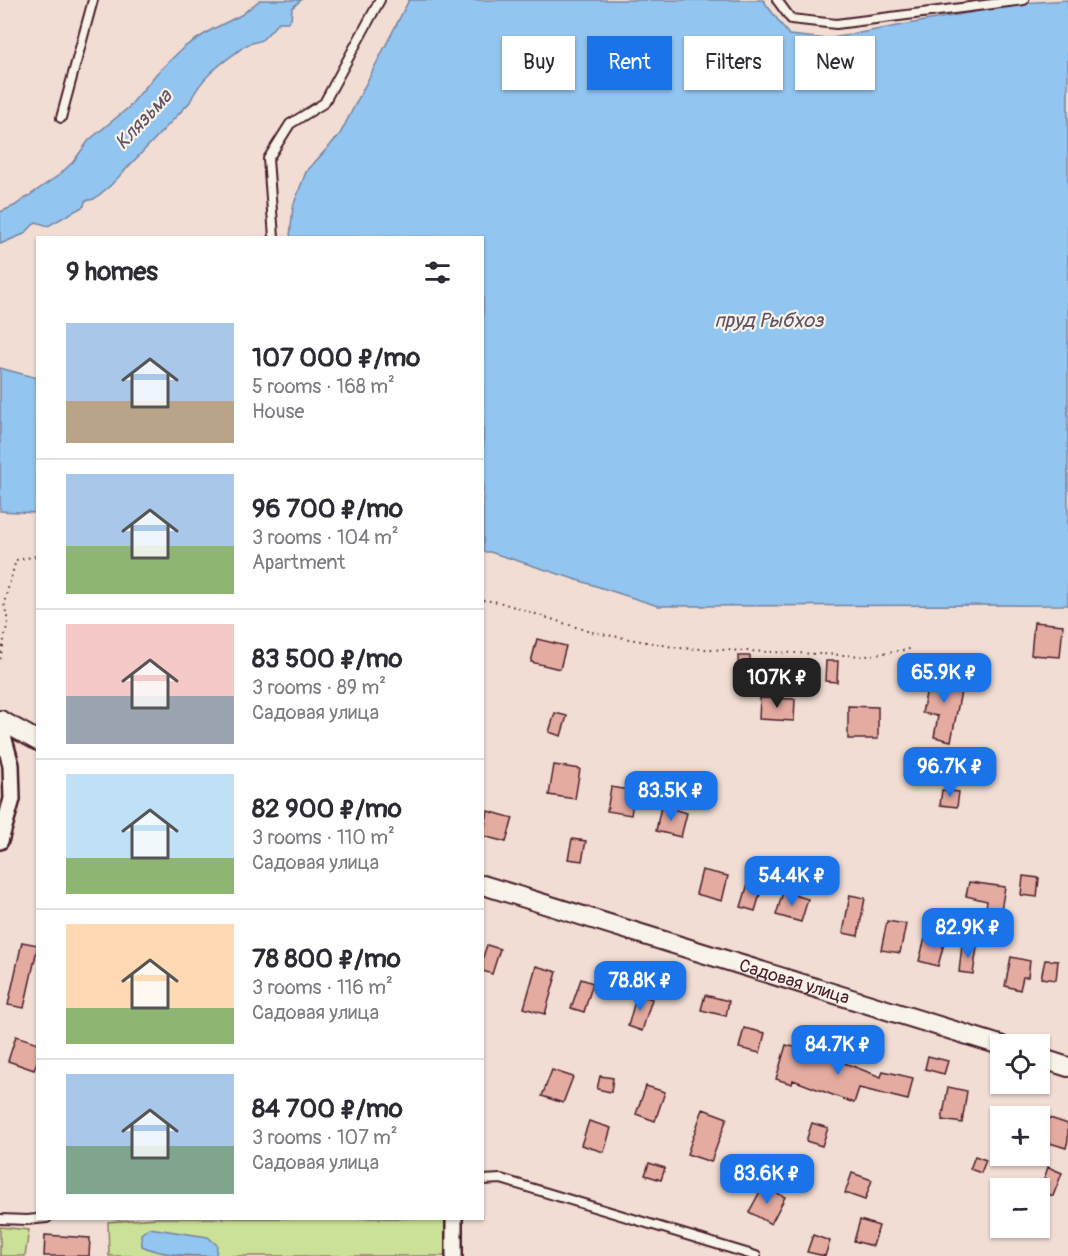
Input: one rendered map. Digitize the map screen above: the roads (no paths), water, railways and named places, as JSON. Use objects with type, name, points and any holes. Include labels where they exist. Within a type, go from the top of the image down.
[{"type":"street","points":[[0,720],[36,740]]},
{"type":"street","points":[[0,725],[11,765],[12,799],[0,841]]},
{"type":"street","name":"Садовая улица","points":[[484,885],[990,1042]]},
{"type":"street","points":[[1050,1061],[1068,1067]]},
{"type":"street","points":[[454,1220],[454,1256]]},
{"type":"lane","points":[[61,118],[93,0]]},
{"type":"lane","points":[[274,236],[268,159],[290,124],[324,103],[380,0]]},
{"type":"lane","points":[[777,0],[790,19],[836,24],[1024,0]]},
{"type":"lane","points":[[484,1180],[501,1179],[756,1256]]},
{"type":"lane","points":[[0,1219],[36,1219]]},
{"type":"water","name":"Клязьма","points":[[260,0],[301,0],[292,8],[291,19],[288,22],[279,22],[263,39],[247,45],[213,70],[200,85],[190,102],[110,186],[94,199],[85,201],[84,206],[48,226],[36,222],[24,234],[0,244],[0,212],[14,206],[59,175],[73,162],[89,140],[128,108],[157,73],[184,47],[241,15]]},
{"type":"water","name":"пруд Рыбхоз","points":[[409,0],[763,0],[789,35],[798,36],[795,36],[795,90],[875,90],[875,36],[843,36],[1022,3],[1068,0],[1068,605],[658,606],[484,552],[484,236],[290,236],[293,206],[306,172],[340,134]]},
{"type":"water","points":[[0,368],[36,378],[36,513],[0,511]]},
{"type":"water","points":[[149,1228],[208,1237],[217,1245],[216,1256],[168,1254],[142,1246],[141,1234]]}]
